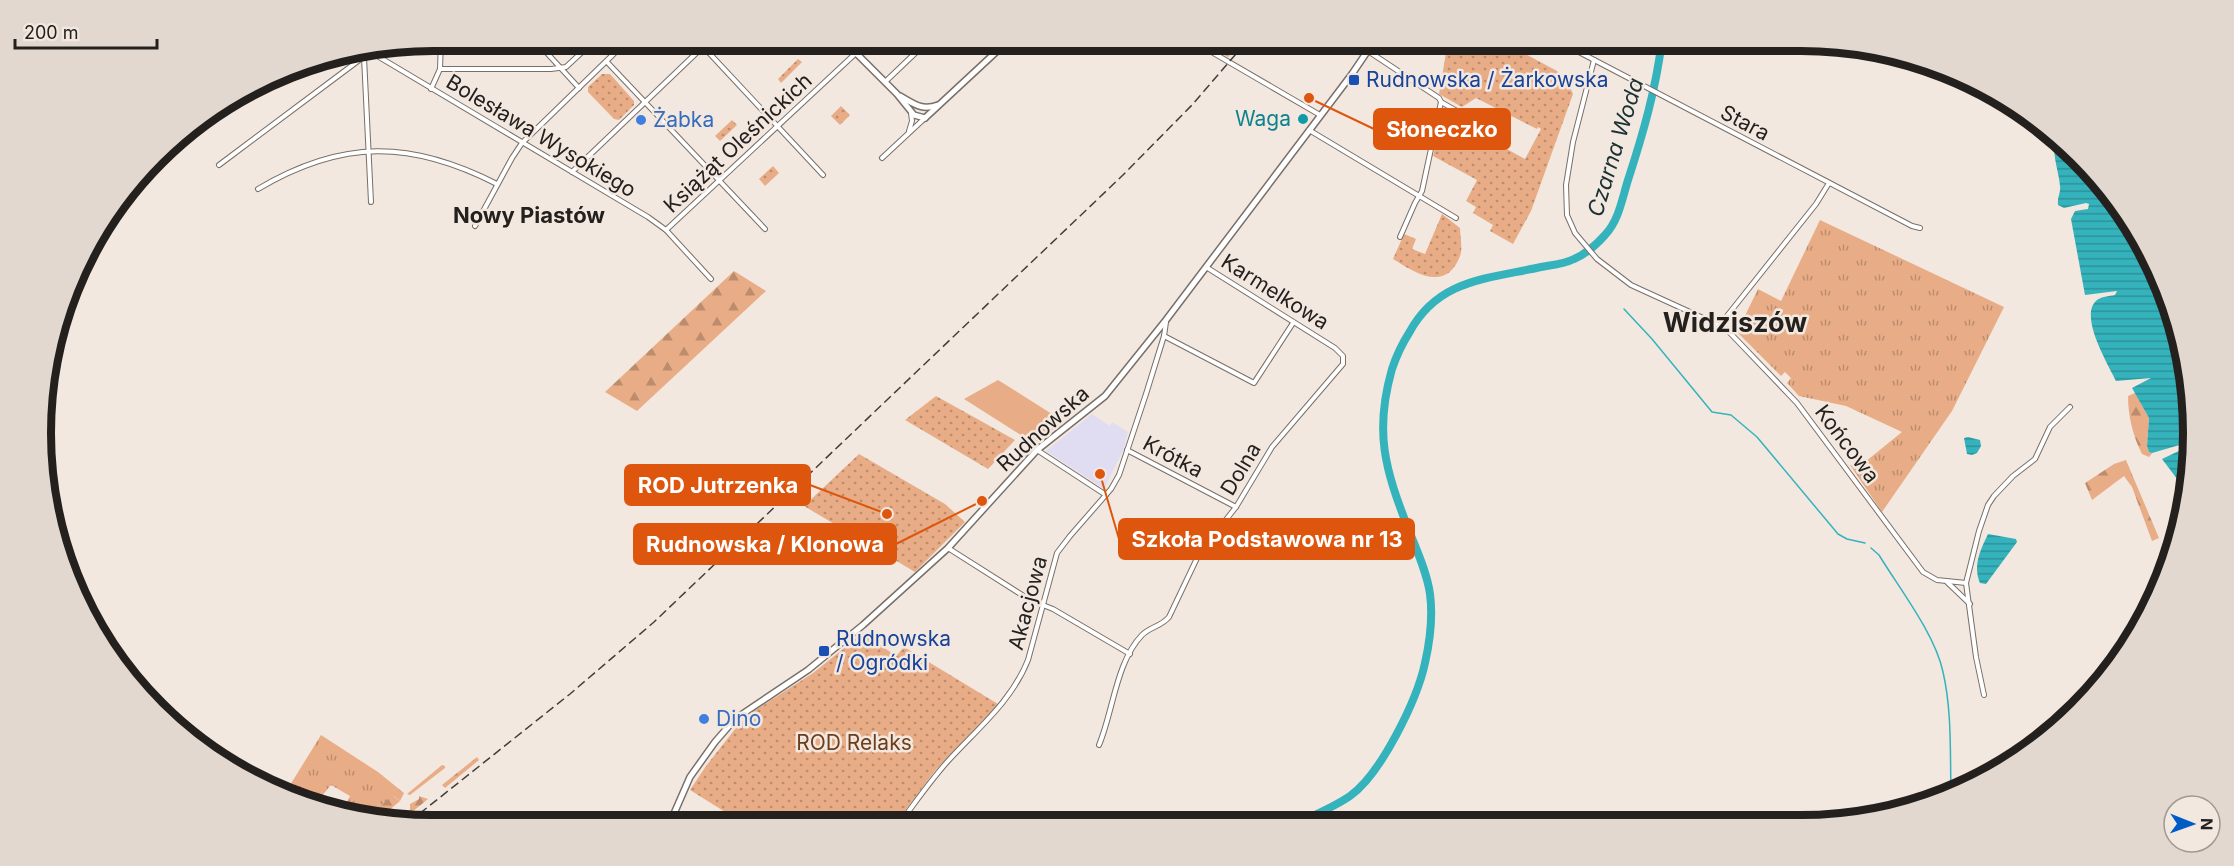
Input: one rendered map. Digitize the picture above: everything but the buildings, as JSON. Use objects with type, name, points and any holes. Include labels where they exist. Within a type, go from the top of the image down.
[{"type":"main road","points":[[856,53],[897,94],[911,112],[918,118],[925,118],[997,51]]},
{"type":"main road","name":"Rudnowska","points":[[673,815],[690,777],[735,719],[808,670],[829,653],[948,548],[1037,450],[1097,404],[1166,320],[1368,51]]},
{"type":"main road","points":[[897,94],[916,106],[925,118]]},
{"type":"main road","points":[[916,106],[928,108],[940,105]]},
{"type":"street","points":[[431,89],[440,69],[441,51]]},
{"type":"street","points":[[546,51],[579,88]]},
{"type":"street","points":[[440,69],[562,68],[585,51]]},
{"type":"street","points":[[475,226],[522,143],[618,51]]},
{"type":"street","points":[[572,172],[699,51]]},
{"type":"street","points":[[707,51],[823,175]]},
{"type":"street","points":[[885,82],[917,51]]},
{"type":"street","points":[[1210,51],[1320,115]]},
{"type":"street","points":[[1368,51],[1439,98],[1441,102],[1494,132]]},
{"type":"street","name":"Stara","points":[[1577,51],[1912,226],[1920,228]]},
{"type":"street","name":"Książąt Oleśnickich","points":[[666,230],[856,53]]},
{"type":"street","name":"Bolesława Wysokiego","points":[[375,55],[648,217],[666,230],[711,279]]},
{"type":"street","points":[[219,165],[362,57]]},
{"type":"street","points":[[364,57],[371,202]]},
{"type":"street","name":"Końcowa","points":[[1594,60],[1573,142],[1565,200],[1571,226],[1584,245],[1592,255],[1638,290],[1719,326],[1732,335],[1797,403],[1923,572],[1937,580],[1966,583]]},
{"type":"street","points":[[607,62],[765,229]]},
{"type":"street","points":[[1400,237],[1424,186],[1441,102]]},
{"type":"street","points":[[907,135],[912,125],[911,112]]},
{"type":"street","points":[[882,158],[925,118]]},
{"type":"street","points":[[1310,130],[1456,218]]},
{"type":"street","points":[[258,189],[314,161],[342,154],[369,151],[408,153],[430,157],[462,167],[497,184]]},
{"type":"street","points":[[1719,326],[1816,204],[1829,183]]},
{"type":"street","name":"Karmelkowa","points":[[1206,267],[1328,343]]},
{"type":"street","name":"Akacjowa","points":[[906,815],[936,774],[1015,688],[1028,660],[1060,546],[1106,495],[1119,475],[1164,336],[1166,320]]},
{"type":"street","points":[[1164,336],[1254,383],[1293,323]]},
{"type":"street","name":"Dolna","points":[[1099,745],[1116,688],[1130,654],[1143,634],[1169,617],[1199,554],[1236,507],[1276,441],[1343,364],[1341,353],[1328,343]]},
{"type":"street","points":[[1984,695],[1976,657],[1966,583],[1988,505],[1999,490],[2035,459],[2050,428],[2070,407]]},
{"type":"street","points":[[1037,450],[1106,495]]},
{"type":"street","name":"Krótka","points":[[1127,450],[1236,507]]},
{"type":"street","points":[[948,548],[1030,600],[1053,609],[1130,654]]},
{"type":"street","name":"Końcowa","points":[[1946,582],[1970,604]]},
{"type":"shaded area","points":[[1092,414],[1110,426],[1112,422],[1128,432],[1123,451],[1104,489],[1046,451]]},
{"type":"green space","points":[[1216,51],[1233,51],[1228,57]]},
{"type":"green space","points":[[1446,51],[1520,51],[1557,71],[1570,87],[1573,94],[1531,211],[1513,244],[1490,231],[1493,225],[1473,213],[1476,207],[1466,201],[1477,180],[1433,156],[1443,114],[1525,159],[1541,129],[1476,98],[1462,107],[1439,94]]},
{"type":"green space","points":[[798,59],[802,62],[781,83],[778,79]]},
{"type":"green space","points":[[602,74],[610,74],[634,101],[634,105],[619,120],[614,119],[588,92],[588,87]]},
{"type":"green space","points":[[841,106],[850,115],[840,125],[831,116]]},
{"type":"green space","points":[[732,120],[737,125],[720,141],[715,136]]},
{"type":"green space","points":[[773,166],[779,173],[765,186],[759,179]]},
{"type":"green space","points":[[1442,214],[1460,228],[1460,256],[1447,274],[1430,277],[1411,270],[1393,259],[1404,234],[1416,239],[1412,249],[1425,254]]},
{"type":"green space","points":[[1820,220],[2004,307],[1952,411],[1882,512],[1850,465],[1860,466],[1902,432],[1846,406],[1799,396],[1787,383],[1791,378],[1785,372],[1781,376],[1737,332],[1758,289],[1781,301]]},
{"type":"green space","points":[[734,271],[766,291],[637,411],[605,392]]},
{"type":"green space","points":[[998,380],[1063,421],[1035,444],[964,399]]},
{"type":"green space","points":[[2135,393],[2149,418],[2147,446],[2149,452],[2152,453],[2149,457],[2142,454],[2132,426],[2128,396]]},
{"type":"green space","points":[[936,396],[1015,440],[988,469],[905,420]]},
{"type":"green space","points":[[859,454],[945,504],[965,522],[915,572],[804,506]]},
{"type":"green space","points":[[2126,460],[2159,538],[2152,541],[2132,487],[2124,476],[2092,500],[2085,483],[2114,464]]},
{"type":"green space","name":"ROD Relaks","points":[[863,633],[896,656],[904,647],[998,704],[934,772],[902,815],[730,815],[690,790],[739,724],[751,713],[813,673]]},
{"type":"green space","points":[[321,735],[378,772],[404,793],[400,801],[394,796],[382,805],[376,804],[376,807],[367,810],[345,805],[350,796],[331,785],[321,797],[324,799],[289,787]]},
{"type":"green space","points":[[477,757],[479,760],[445,788],[442,785]]},
{"type":"green space","points":[[442,765],[445,768],[410,795],[407,794]]},
{"type":"green space","points":[[392,795],[400,801],[387,812],[367,809],[376,807],[376,803],[382,805]]},
{"type":"green space","points":[[419,796],[428,799],[410,814],[404,814],[410,810],[410,804],[419,799]]},
{"type":"water","points":[[2054,148],[2071,163],[2104,200],[2132,242],[2154,287],[2176,358],[2182,408],[2183,444],[2149,452],[2147,446],[2149,418],[2132,388],[2151,378],[2116,381],[2101,352],[2093,328],[2092,307],[2097,300],[2115,295],[2117,291],[2085,295],[2071,219],[2075,211],[2088,209],[2089,204],[2064,208],[2058,205],[2060,188]]},
{"type":"water","points":[[1964,438],[1980,440],[1981,446],[1977,453],[1972,455],[1967,454]]},
{"type":"water","points":[[2182,449],[2180,483],[2162,459]]},
{"type":"water","points":[[1988,534],[2016,539],[2017,542],[1986,584],[1980,583],[1977,564]]},
{"type":"waterway","name":"Czarna Woda","points":[[1314,815],[1350,796],[1374,771],[1406,716],[1421,678],[1430,638],[1429,586],[1393,487],[1385,450],[1384,412],[1392,369],[1399,351],[1421,315],[1449,292],[1483,279],[1570,261],[1587,252],[1605,235],[1617,216],[1639,146],[1653,94],[1660,51]]},
{"type":"waterway","points":[[1624,309],[1652,339],[1712,412],[1731,415],[1757,437],[1838,534],[1847,539],[1865,543]]},
{"type":"waterway","points":[[1871,548],[1879,555],[1916,612],[1939,657],[1948,702],[1951,784]]},
{"type":"railway","points":[[419,814],[570,694],[654,622],[1123,175],[1192,105],[1239,51]]},
{"type":"place","name":"Rudnowska / Żarkowska","points":[[1354,80]]},
{"type":"place","name":"Słoneczko","points":[[1309,98]]},
{"type":"place","name":"Waga","points":[[1303,119]]},
{"type":"place","name":"Żabka","points":[[641,120]]},
{"type":"place","name":"Szkoła Podstawowa nr 13","points":[[1100,474]]},
{"type":"place","name":"Rudnowska / Klonowa","points":[[982,501]]},
{"type":"place","name":"ROD Jutrzenka","points":[[887,514]]},
{"type":"place","name":"Rudnowska / Ogródki","points":[[824,651]]},
{"type":"place","name":"Dino","points":[[704,719]]},
{"type":"district","name":"Nowy Piastów","points":[[529,215]]},
{"type":"district","name":"Widziszów","points":[[1735,323]]}]
